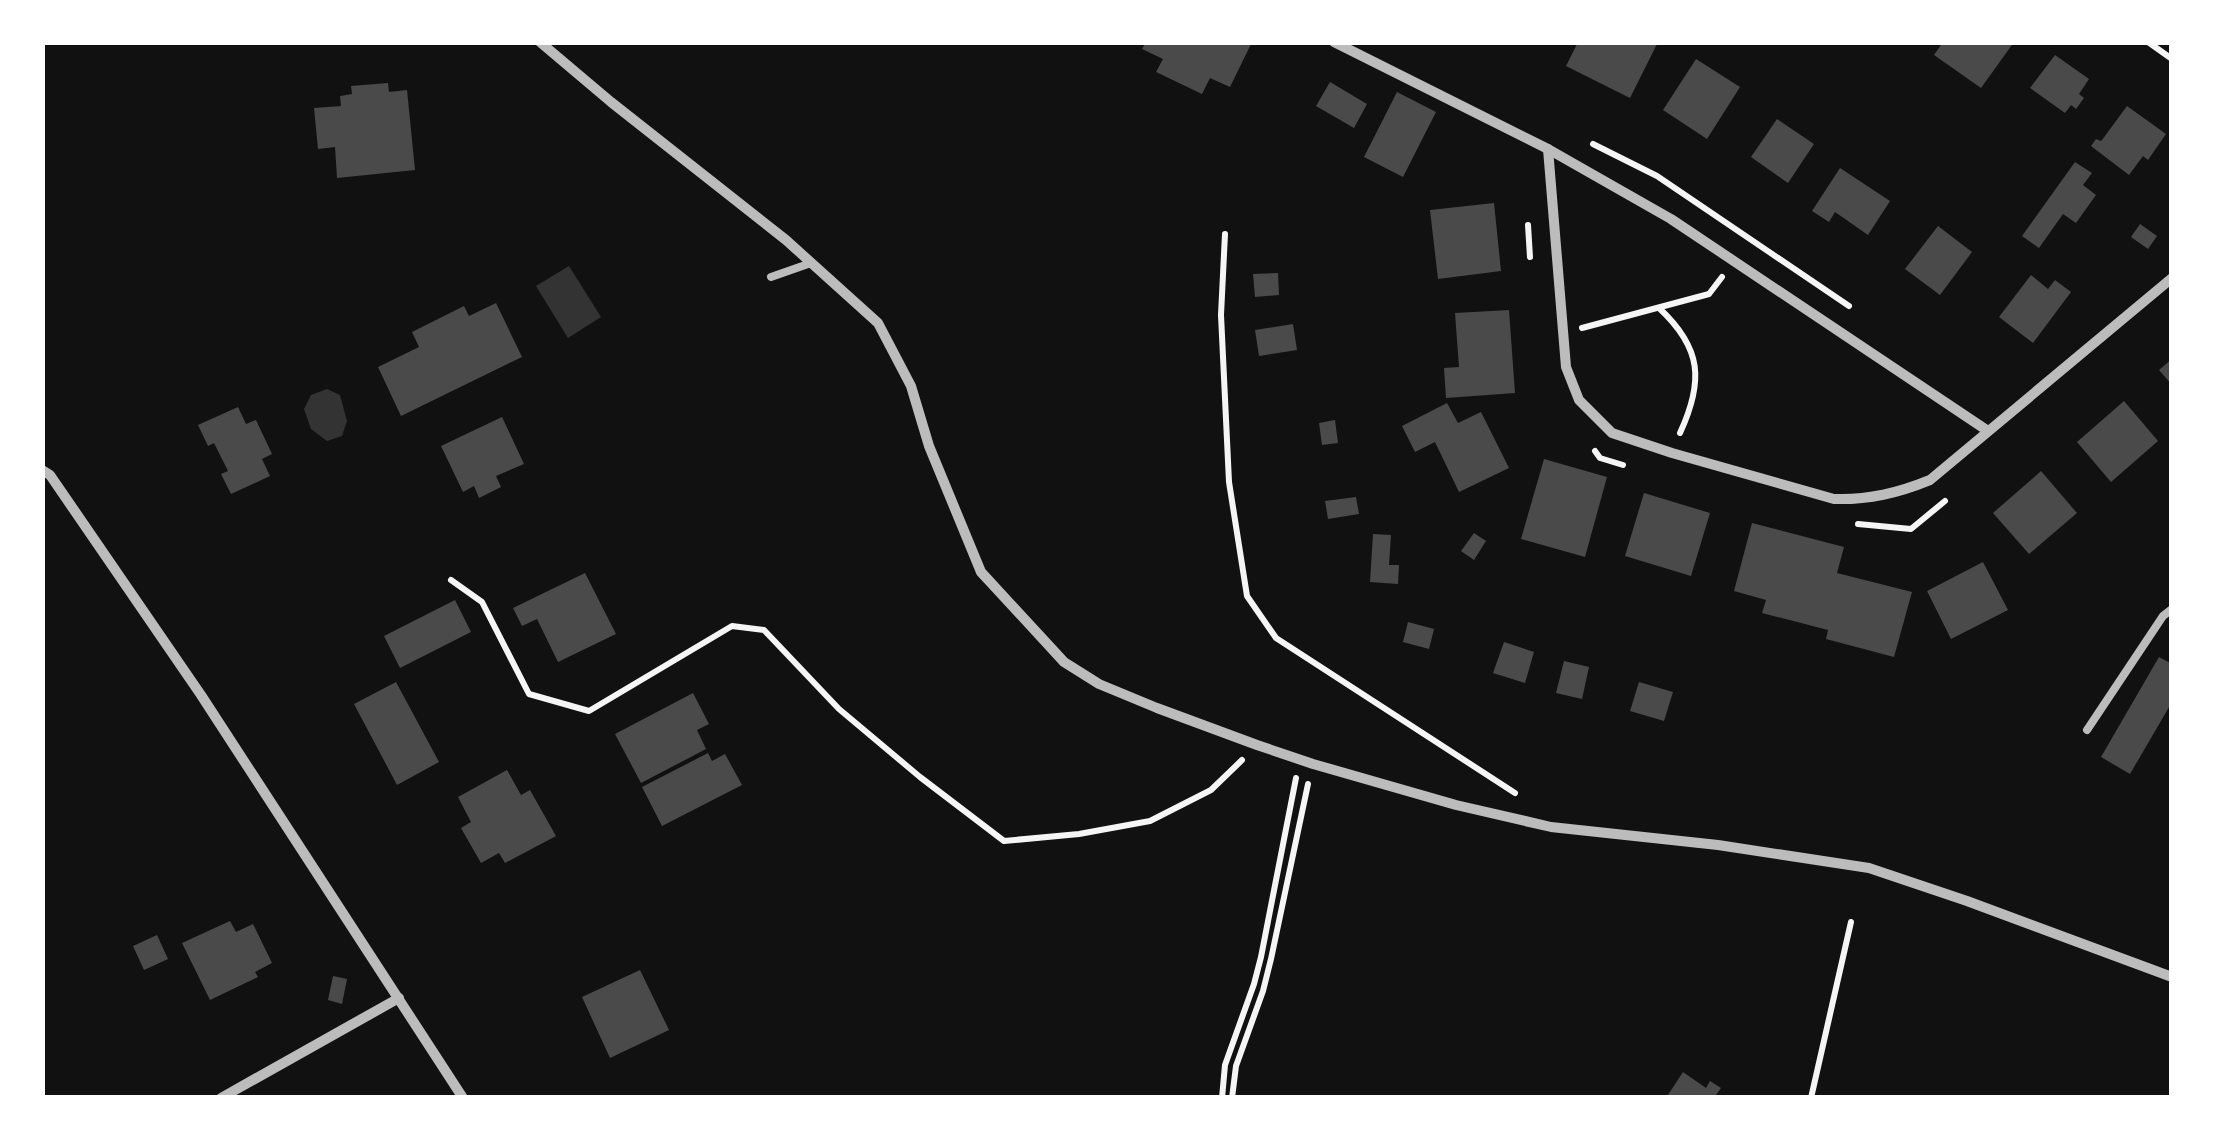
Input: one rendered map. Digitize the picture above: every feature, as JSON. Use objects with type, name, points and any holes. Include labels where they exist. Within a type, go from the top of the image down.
[{"type":"street","points":[[540,42],[786,240],[878,323],[912,386],[929,446],[981,572],[1064,662],[1100,684],[1312,764],[1551,827],[1718,845],[1868,868],[2172,977]]},
{"type":"street","points":[[1334,42],[1548,149],[1671,219],[1988,431]]},
{"type":"street","points":[[1548,149],[1561,330],[1566,367],[1578,400],[1612,432],[1672,453],[1834,498],[1883,496],[1930,480],[2172,278]]},
{"type":"street","points":[[42,470],[50,475],[200,695],[463,1098]]},
{"type":"street","points":[[221,1098],[398,998]]},
{"type":"lane","points":[[771,277],[811,263]]},
{"type":"lane","points":[[2087,730],[2163,616],[2172,609]]},
{"type":"path","points":[[2148,42],[2172,59]]},
{"type":"path","points":[[1527,211],[1531,261]]},
{"type":"path","points":[[1226,234],[1221,315],[1229,482],[1247,596],[1276,638],[1518,796]]},
{"type":"path","points":[[1561,330],[1584,328],[1709,294],[1734,260]]},
{"type":"path","points":[[1658,308],[1690,344],[1694,368],[1693,404],[1672,453]]},
{"type":"path","points":[[1590,445],[1600,458],[1636,468]]},
{"type":"path","points":[[1855,523],[1911,529],[1955,492]]},
{"type":"path","points":[[451,580],[482,602],[530,694],[588,711],[732,626],[764,630],[839,710],[1004,841],[1079,834],[1150,821],[1211,790],[1257,745]]},
{"type":"path","points":[[1222,1098],[1225,1064],[1261,957],[1300,759]]},
{"type":"path","points":[[1232,1098],[1236,1066],[1271,959],[1312,764]]},
{"type":"path","points":[[1812,1098],[1851,922]]},
{"type":"shaded area","points":[[569,266],[601,317],[568,338],[536,286]]},
{"type":"shaded area","points":[[327,389],[340,395],[347,421],[342,436],[327,441],[311,429],[304,409],[311,395]]},
{"type":"building","points":[[1146,42],[1252,42],[1230,87],[1210,78],[1202,94],[1156,72],[1163,59],[1142,49]]},
{"type":"building","points":[[1578,42],[1657,44],[1630,98],[1566,66]]},
{"type":"building","points":[[1943,42],[2014,42],[1981,88],[1934,55]]},
{"type":"building","points":[[2055,55],[2089,79],[2079,94],[2084,98],[2076,109],[2071,105],[2065,113],[2030,88]]},
{"type":"building","points":[[1696,59],[1740,87],[1707,139],[1663,110]]},
{"type":"building","points":[[1330,82],[1367,104],[1354,128],[1316,106]]},
{"type":"building","points":[[388,83],[389,92],[407,90],[415,170],[337,178],[335,147],[318,149],[314,108],[341,106],[340,96],[352,94],[351,86]]},
{"type":"building","points":[[1397,92],[1436,112],[1403,177],[1364,157]]},
{"type":"building","points":[[2127,106],[2166,134],[2148,160],[2143,156],[2129,175],[2091,146],[2096,139],[2102,140]]},
{"type":"building","points":[[1777,119],[1814,144],[1788,183],[1751,157]]},
{"type":"building","points":[[2075,162],[2092,173],[2083,185],[2096,195],[2076,223],[2063,214],[2039,248],[2022,236]]},
{"type":"building","points":[[1840,168],[1890,201],[1868,235],[1835,212],[1829,222],[1812,211]]},
{"type":"building","points":[[1494,203],[1501,271],[1438,279],[1430,210]]},
{"type":"building","points":[[2140,224],[2157,236],[2148,249],[2131,237]]},
{"type":"building","points":[[1938,226],[1972,252],[1940,295],[1905,269]]},
{"type":"building","points":[[1278,273],[1279,295],[1255,297],[1253,274]]},
{"type":"building","points":[[2031,275],[2048,289],[2055,280],[2071,292],[2033,343],[1999,317]]},
{"type":"building","points":[[496,303],[522,357],[401,416],[378,367],[419,347],[412,332],[464,306],[469,316]]},
{"type":"building","points":[[1509,310],[1515,393],[1446,398],[1444,368],[1459,367],[1455,313]]},
{"type":"building","points":[[1293,324],[1297,350],[1259,356],[1255,330]]},
{"type":"building","points":[[2172,359],[2172,385],[2159,370]]},
{"type":"building","points":[[2124,401],[2158,441],[2111,482],[2077,442]]},
{"type":"building","points":[[1447,403],[1458,423],[1481,412],[1509,468],[1459,492],[1435,442],[1415,452],[1402,426]]},
{"type":"building","points":[[238,407],[246,424],[256,420],[272,454],[262,459],[270,476],[231,494],[221,474],[228,471],[214,443],[208,446],[198,425]]},
{"type":"building","points":[[502,417],[524,464],[496,476],[501,487],[479,498],[474,486],[463,492],[441,446]]},
{"type":"building","points":[[1335,420],[1338,443],[1322,445],[1319,423]]},
{"type":"building","points":[[1544,459],[1607,477],[1585,557],[1521,539]]},
{"type":"building","points":[[2041,471],[2077,513],[2029,554],[1993,513]]},
{"type":"building","points":[[1644,493],[1710,513],[1691,576],[1625,556]]},
{"type":"building","points":[[1356,497],[1359,514],[1328,519],[1325,501]]},
{"type":"building","points":[[1752,523],[1844,547],[1837,573],[1912,592],[1894,657],[1826,639],[1828,630],[1762,613],[1766,600],[1734,591]]},
{"type":"building","points":[[1474,533],[1486,541],[1474,560],[1461,551]]},
{"type":"building","points":[[1373,534],[1391,535],[1389,565],[1399,565],[1398,584],[1370,582]]},
{"type":"building","points":[[1983,562],[2008,610],[1951,639],[1927,591]]},
{"type":"building","points":[[585,573],[616,634],[558,662],[537,619],[522,626],[513,608]]},
{"type":"building","points":[[455,600],[471,632],[400,668],[384,636]]},
{"type":"building","points":[[1408,622],[1434,629],[1429,649],[1403,642]]},
{"type":"building","points":[[1504,642],[1534,652],[1525,683],[1493,673]]},
{"type":"building","points":[[2159,657],[2172,664],[2172,702],[2130,774],[2101,757]]},
{"type":"building","points":[[1564,661],[1589,667],[1582,699],[1556,693]]},
{"type":"building","points":[[396,682],[439,762],[397,785],[354,704]]},
{"type":"building","points":[[1639,682],[1673,692],[1664,721],[1630,711]]},
{"type":"building","points":[[693,693],[709,724],[697,730],[706,749],[641,783],[615,734]]},
{"type":"building","points":[[708,753],[712,761],[725,754],[742,785],[662,826],[642,787]]},
{"type":"building","points":[[507,770],[521,795],[530,790],[556,836],[505,863],[499,853],[481,863],[461,828],[471,822],[458,797]]},
{"type":"building","points":[[230,921],[236,932],[253,924],[272,963],[255,972],[258,977],[210,1000],[182,943]]},
{"type":"building","points":[[157,935],[168,959],[144,970],[133,946]]},
{"type":"building","points":[[640,970],[669,1030],[610,1058],[582,997]]},
{"type":"building","points":[[333,976],[347,979],[342,1004],[328,1000]]},
{"type":"building","points":[[1683,1072],[1706,1088],[1710,1081],[1721,1088],[1716,1095],[1720,1098],[1666,1098]]}]
